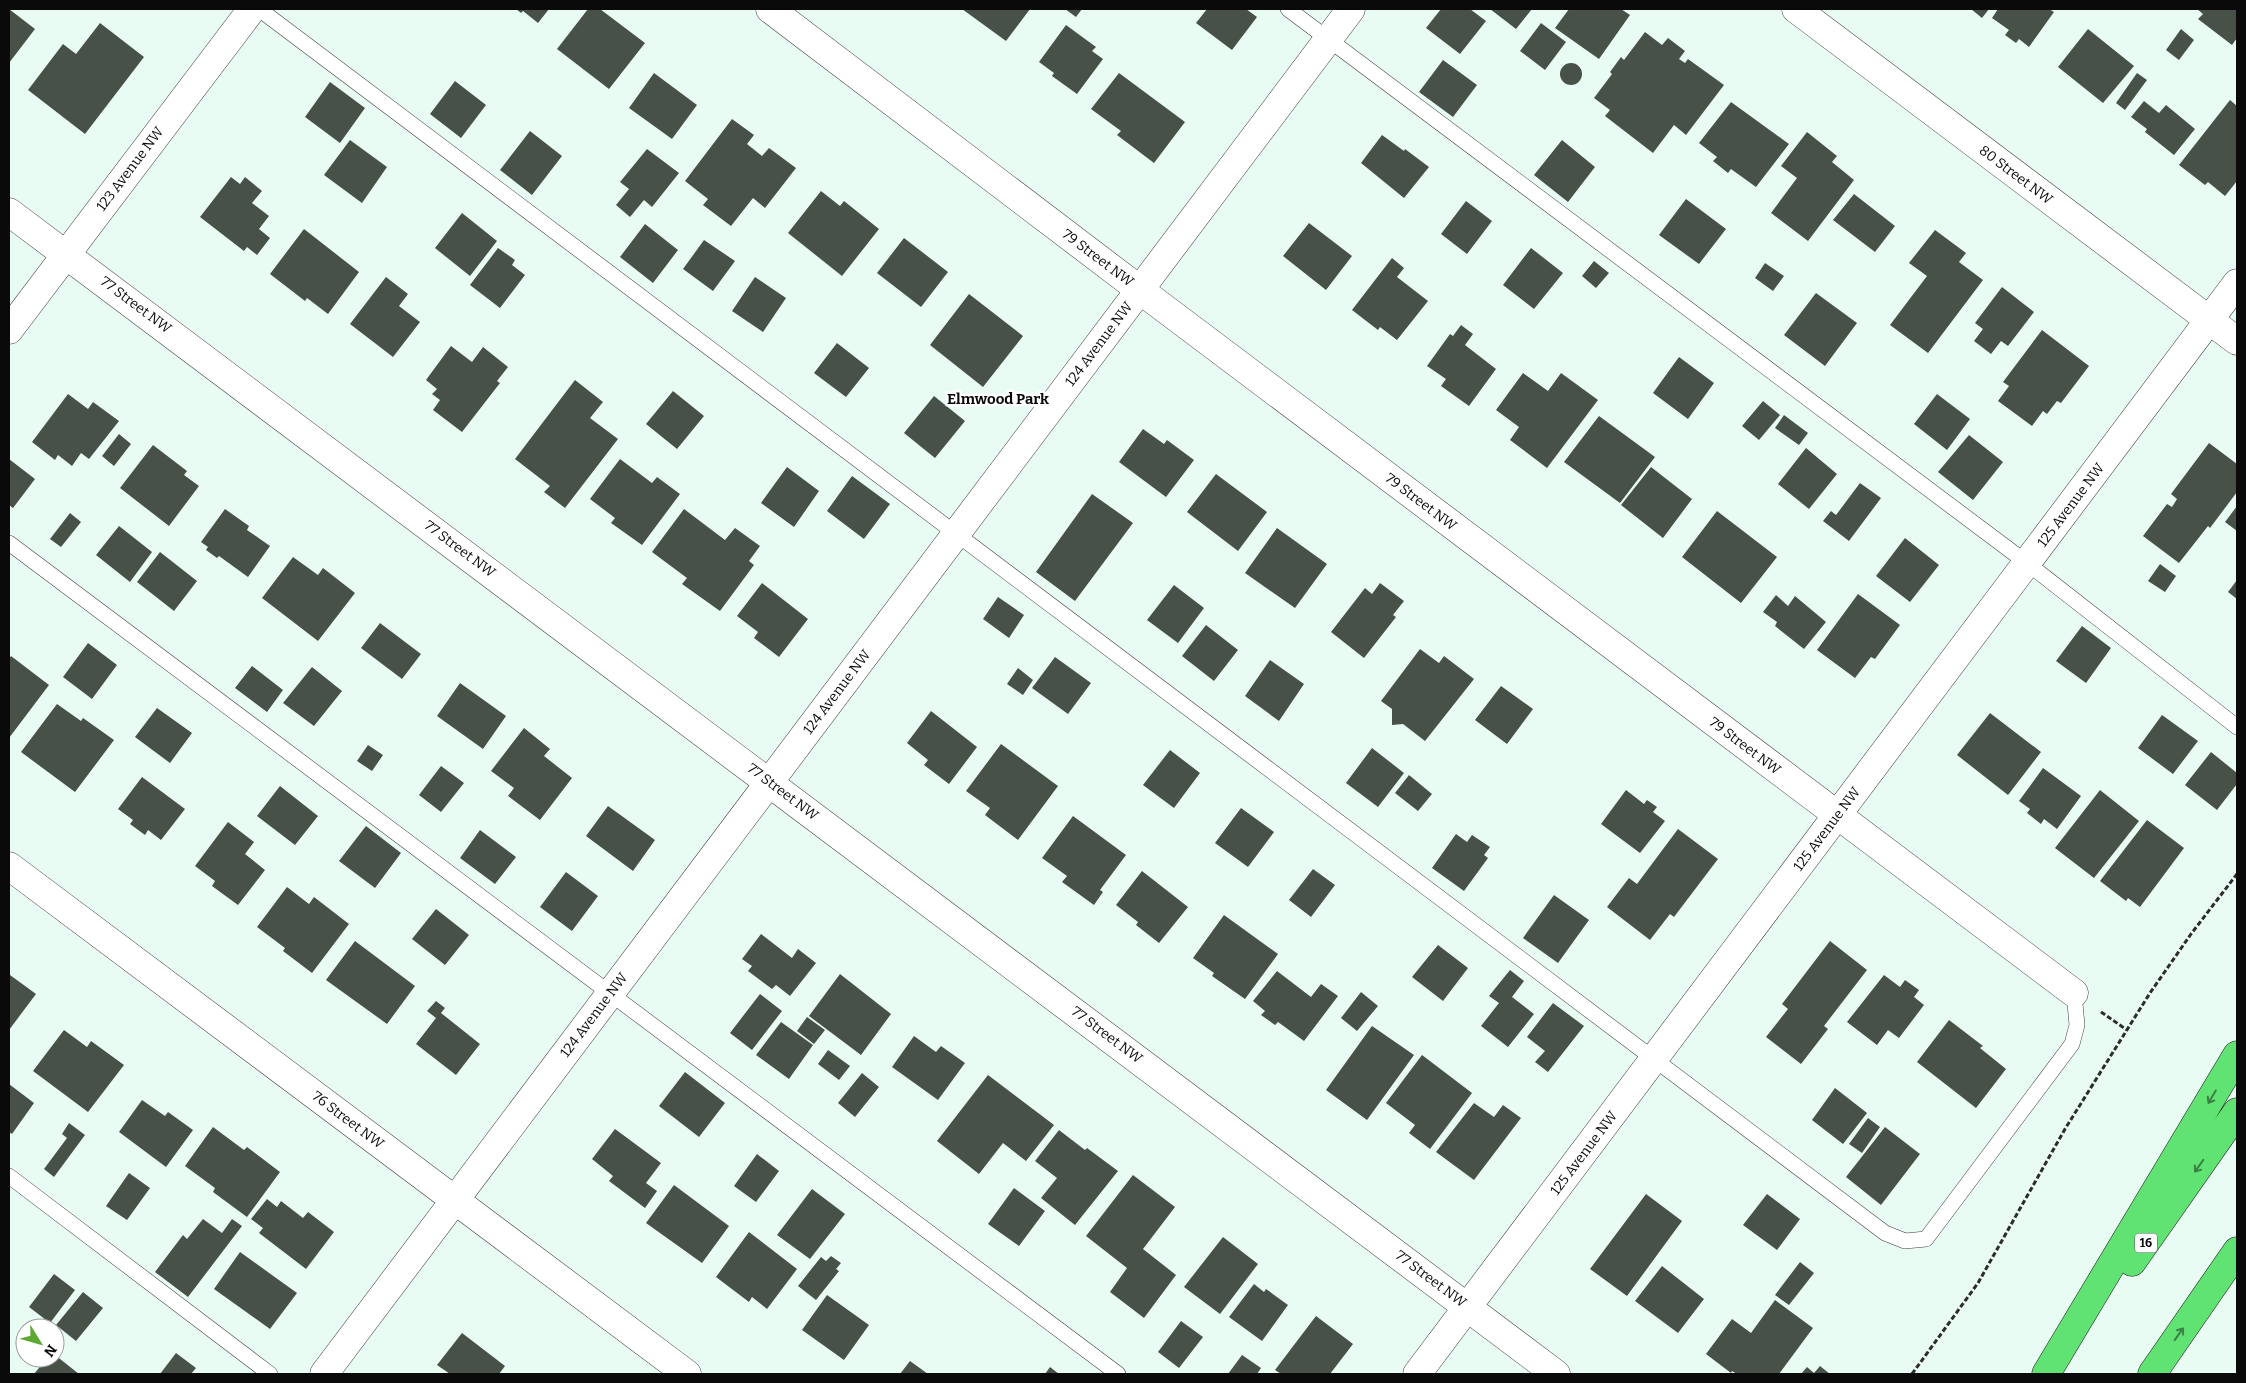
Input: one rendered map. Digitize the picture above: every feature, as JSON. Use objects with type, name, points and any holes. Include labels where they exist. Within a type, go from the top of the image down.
[{"type":"highway","points":[[2046,1374],[2237,1055]]},
{"type":"highway","name":"16","points":[[2054,1374],[2237,1112]]},
{"type":"highway","points":[[2152,1374],[2237,1251]]},
{"type":"street","name":"123 Avenue NW","points":[[9,330],[252,9]]},
{"type":"street","name":"79 Street NW","points":[[770,9],[2074,993]]},
{"type":"street","name":"124 Avenue NW","points":[[324,1374],[1351,9]]},
{"type":"street","name":"80 Street NW","points":[[1796,9],[2237,341]]},
{"type":"street","name":"77 Street NW","points":[[9,212],[770,781],[1556,1374]]},
{"type":"street","name":"125 Avenue NW","points":[[1417,1374],[2237,283]]},
{"type":"street","name":"76 Street NW","points":[[9,866],[687,1374]]},
{"type":"lane","points":[[259,9],[1655,1058],[1885,1234],[1905,1242],[1926,1239],[2072,1044],[2076,1025],[2074,993]]},
{"type":"lane","points":[[1288,9],[2026,563],[2237,727]]},
{"type":"lane","points":[[9,543],[1118,1374]]},
{"type":"lane","points":[[9,1176],[270,1374]]},
{"type":"path","points":[[1912,1374],[1978,1283],[2065,1129],[2150,993],[2191,934],[2237,874]]},
{"type":"building","points":[[9,9],[35,29],[9,63]]},
{"type":"building","points":[[516,9],[549,9],[538,23],[523,11],[521,13]]},
{"type":"building","points":[[588,9],[600,9],[645,43],[609,89],[557,49]]},
{"type":"building","points":[[962,9],[1030,9],[1006,41]]},
{"type":"building","points":[[1065,9],[1082,9],[1076,17]]},
{"type":"building","points":[[1207,9],[1246,9],[1257,17],[1232,50],[1196,23]]},
{"type":"building","points":[[1441,9],[1470,9],[1486,21],[1460,54],[1426,28]]},
{"type":"building","points":[[1490,9],[1532,9],[1516,29]]},
{"type":"building","points":[[1569,9],[1621,9],[1630,15],[1599,59],[1555,28]]},
{"type":"building","points":[[1971,9],[1989,9],[1982,18]]},
{"type":"building","points":[[1998,9],[2049,9],[2054,12],[2029,47],[2019,39],[2016,43],[2005,35],[2009,30],[1992,18]]},
{"type":"building","points":[[2197,9],[2237,9],[2237,38],[2232,45],[2198,19],[2203,14]]},
{"type":"building","points":[[100,23],[144,57],[85,134],[28,90],[63,44],[76,54]]},
{"type":"building","points":[[1541,23],[1566,42],[1545,70],[1520,51]]},
{"type":"building","points":[[1066,25],[1096,47],[1092,51],[1103,59],[1077,94],[1052,76],[1054,73],[1039,62]]},
{"type":"building","points":[[2088,29],[2134,66],[2103,103],[2058,67]]},
{"type":"building","points":[[2181,29],[2194,40],[2179,60],[2166,50]]},
{"type":"building","points":[[1645,32],[1662,45],[1668,38],[1685,51],[1679,59],[1685,63],[1688,59],[1724,85],[1686,135],[1674,125],[1653,153],[1605,116],[1610,110],[1594,98],[1612,74],[1610,72],[1621,57],[1624,60]]},
{"type":"building","points":[[1443,60],[1477,85],[1453,117],[1419,92]]},
{"type":"building","points":[[1571,63],[1579,66],[1582,74],[1579,82],[1571,85],[1563,82],[1560,74],[1563,66]]},
{"type":"building","points":[[654,73],[697,105],[672,139],[629,108]]},
{"type":"building","points":[[1119,73],[1185,122],[1154,163],[1117,135],[1121,131],[1091,109]]},
{"type":"building","points":[[2137,73],[2147,80],[2125,110],[2116,103]]},
{"type":"building","points":[[455,81],[486,105],[461,138],[430,114]]},
{"type":"building","points":[[330,82],[365,108],[340,143],[305,117]]},
{"type":"building","points":[[2230,100],[2237,106],[2237,181],[2225,196],[2208,182],[2205,185],[2179,165]]},
{"type":"building","points":[[2144,101],[2159,113],[2166,105],[2195,129],[2174,155],[2145,132],[2147,129],[2131,117]]},
{"type":"building","points":[[1731,102],[1789,144],[1756,187],[1731,169],[1728,173],[1713,161],[1717,157],[1699,143]]},
{"type":"building","points":[[732,119],[754,135],[747,144],[762,156],[769,148],[796,168],[765,208],[753,198],[731,226],[703,205],[708,199],[685,181]]},
{"type":"building","points":[[530,131],[562,156],[532,195],[500,170]]},
{"type":"building","points":[[1807,132],[1837,156],[1832,162],[1854,180],[1808,241],[1771,213],[1797,178],[1781,166]]},
{"type":"building","points":[[1382,135],[1429,167],[1404,198],[1361,163]]},
{"type":"building","points":[[350,140],[387,167],[362,203],[324,175]]},
{"type":"building","points":[[1562,140],[1595,167],[1568,202],[1534,175]]},
{"type":"building","points":[[647,149],[679,173],[652,207],[644,200],[630,217],[616,205],[629,189],[620,182]]},
{"type":"building","points":[[231,177],[240,184],[245,177],[262,191],[252,203],[269,216],[259,229],[270,238],[257,255],[247,247],[244,251],[200,217]]},
{"type":"building","points":[[821,191],[840,206],[844,201],[879,229],[842,276],[788,233]]},
{"type":"building","points":[[1854,194],[1895,226],[1875,252],[1833,220]]},
{"type":"building","points":[[1686,199],[1726,229],[1699,264],[1659,235]]},
{"type":"building","points":[[1466,201],[1492,221],[1467,254],[1441,234]]},
{"type":"building","points":[[462,213],[497,241],[470,276],[435,248]]},
{"type":"building","points":[[1309,223],[1352,256],[1326,290],[1283,256]]},
{"type":"building","points":[[645,224],[678,250],[653,283],[620,257]]},
{"type":"building","points":[[304,229],[359,272],[328,314],[307,298],[305,301],[270,274]]},
{"type":"building","points":[[1935,230],[1966,253],[1959,262],[1983,280],[1928,353],[1890,325],[1927,276],[1909,263]]},
{"type":"building","points":[[904,238],[948,272],[921,307],[877,273]]},
{"type":"building","points":[[704,240],[735,261],[713,291],[683,269]]},
{"type":"building","points":[[498,248],[515,260],[512,265],[525,275],[500,308],[470,285]]},
{"type":"building","points":[[1531,248],[1563,273],[1534,309],[1503,285]]},
{"type":"building","points":[[1392,258],[1404,268],[1397,277],[1428,301],[1397,340],[1380,327],[1378,330],[1352,310]]},
{"type":"building","points":[[1594,261],[1609,273],[1596,288],[1582,276]]},
{"type":"building","points":[[1765,263],[1784,276],[1773,291],[1755,278]]},
{"type":"building","points":[[386,277],[408,294],[399,306],[420,322],[393,357],[350,324]]},
{"type":"building","points":[[755,277],[786,298],[763,332],[732,311]]},
{"type":"building","points":[[2002,287],[2034,312],[2008,346],[2001,341],[1991,354],[1974,341],[1983,329],[1975,323]]},
{"type":"building","points":[[1816,293],[1857,323],[1825,366],[1784,335]]},
{"type":"building","points":[[969,294],[1023,336],[983,387],[930,345]]},
{"type":"building","points":[[1461,325],[1473,334],[1465,345],[1496,369],[1469,406],[1441,386],[1446,379],[1427,366],[1450,334],[1453,336]]},
{"type":"building","points":[[2042,330],[2089,366],[2061,403],[2057,401],[2047,414],[2043,411],[2032,426],[1998,401],[2009,386],[2003,382]]},
{"type":"building","points":[[837,343],[869,368],[846,397],[814,373]]},
{"type":"building","points":[[451,346],[472,362],[483,347],[508,367],[497,381],[500,383],[462,432],[433,410],[440,400],[432,394],[437,389],[426,380]]},
{"type":"building","points":[[1679,357],[1714,383],[1688,419],[1653,393]]},
{"type":"building","points":[[1523,373],[1548,391],[1561,373],[1598,400],[1547,468],[1510,440],[1519,427],[1496,410]]},
{"type":"building","points":[[575,380],[603,402],[590,418],[618,439],[565,508],[544,492],[550,486],[515,459]]},
{"type":"building","points":[[673,391],[704,416],[677,449],[646,424]]},
{"type":"building","points":[[68,394],[88,409],[93,402],[119,421],[89,459],[81,453],[72,466],[58,455],[55,460],[32,442]]},
{"type":"building","points":[[1937,394],[1970,419],[1947,450],[1914,424]]},
{"type":"building","points":[[934,396],[965,421],[935,458],[904,433]]},
{"type":"building","points":[[1763,401],[1780,415],[1759,440],[1742,426]]},
{"type":"building","points":[[1784,415],[1808,433],[1799,445],[1775,428]]},
{"type":"building","points":[[1599,416],[1655,457],[1620,503],[1564,462]]},
{"type":"building","points":[[1143,429],[1164,444],[1167,440],[1194,460],[1166,497],[1119,462]]},
{"type":"building","points":[[119,434],[131,444],[114,466],[102,456]]},
{"type":"building","points":[[1969,435],[2003,462],[1973,500],[1938,472]]},
{"type":"building","points":[[2209,443],[2237,464],[2237,492],[2210,528],[2208,526],[2179,563],[2143,536],[2167,504],[2172,507],[2177,499],[2171,494]]},
{"type":"building","points":[[153,445],[187,471],[184,475],[199,486],[169,526],[120,488]]},
{"type":"building","points":[[1806,448],[1837,474],[1809,509],[1778,484]]},
{"type":"building","points":[[9,459],[35,479],[13,508],[9,505]]},
{"type":"building","points":[[620,459],[652,483],[657,477],[680,494],[642,545],[611,523],[615,518],[590,499]]},
{"type":"building","points":[[787,467],[819,491],[794,527],[761,503]]},
{"type":"building","points":[[1651,467],[1692,499],[1663,538],[1621,505]]},
{"type":"building","points":[[1216,474],[1267,512],[1238,551],[1187,512]]},
{"type":"building","points":[[852,476],[890,504],[864,539],[827,511]]},
{"type":"building","points":[[1860,483],[1881,498],[1849,541],[1823,521],[1831,511],[1836,515]]},
{"type":"building","points":[[1092,494],[1133,523],[1075,601],[1036,572]]},
{"type":"building","points":[[2237,506],[2237,531],[2225,522]]},
{"type":"building","points":[[225,509],[249,526],[247,530],[270,546],[248,577],[219,556],[217,558],[206,550],[208,547],[201,542]]},
{"type":"building","points":[[684,509],[725,540],[735,528],[760,546],[749,561],[754,565],[720,611],[682,584],[687,578],[652,552]]},
{"type":"building","points":[[1717,511],[1777,557],[1741,603],[1682,557]]},
{"type":"building","points":[[70,513],[81,522],[61,547],[50,539]]},
{"type":"building","points":[[119,526],[152,552],[130,582],[96,555]]},
{"type":"building","points":[[1277,528],[1327,564],[1295,608],[1245,573]]},
{"type":"building","points":[[1905,538],[1939,565],[1910,602],[1876,576]]},
{"type":"building","points":[[160,552],[197,581],[174,611],[137,582]]},
{"type":"building","points":[[293,557],[318,575],[323,568],[355,593],[318,641],[262,598]]},
{"type":"building","points":[[2160,564],[2176,576],[2165,592],[2148,581]]},
{"type":"building","points":[[2237,580],[2237,599],[2228,592]]},
{"type":"building","points":[[762,583],[808,619],[779,657],[754,638],[758,632],[737,616]]},
{"type":"building","points":[[1380,583],[1404,601],[1393,615],[1396,617],[1364,658],[1331,632],[1365,588],[1372,594]]},
{"type":"building","points":[[1174,585],[1204,608],[1178,643],[1147,620]]},
{"type":"building","points":[[1858,594],[1900,625],[1875,659],[1871,657],[1855,678],[1817,650]]},
{"type":"building","points":[[1776,595],[1788,606],[1795,596],[1826,622],[1804,649],[1775,626],[1777,622],[1763,612]]},
{"type":"building","points":[[998,597],[1024,615],[1009,638],[983,619]]},
{"type":"building","points":[[380,623],[421,654],[402,679],[361,648]]},
{"type":"building","points":[[1206,625],[1238,650],[1214,681],[1182,656]]},
{"type":"building","points":[[2082,626],[2111,648],[2086,683],[2056,661]]},
{"type":"building","points":[[88,643],[117,665],[92,699],[63,677]]},
{"type":"building","points":[[1420,649],[1439,663],[1444,656],[1474,679],[1425,741],[1403,724],[1392,725],[1392,709],[1381,701]]},
{"type":"building","points":[[11,656],[49,685],[9,738],[9,659]]},
{"type":"building","points":[[1055,657],[1091,683],[1068,714],[1032,688]]},
{"type":"building","points":[[1270,660],[1304,684],[1279,721],[1245,696]]},
{"type":"building","points":[[252,666],[283,690],[267,712],[235,688]]},
{"type":"building","points":[[312,667],[342,691],[314,726],[283,703]]},
{"type":"building","points":[[1018,668],[1033,680],[1023,695],[1007,684]]},
{"type":"building","points":[[460,683],[506,716],[483,749],[437,716]]},
{"type":"building","points":[[1501,686],[1533,709],[1507,744],[1475,720]]},
{"type":"building","points":[[57,704],[81,721],[83,718],[114,740],[75,792],[21,752]]},
{"type":"building","points":[[157,708],[192,733],[170,763],[135,737]]},
{"type":"building","points":[[931,711],[977,747],[949,784],[924,765],[928,760],[907,743]]},
{"type":"building","points":[[1990,713],[2041,752],[2008,795],[1957,755]]},
{"type":"building","points":[[2162,715],[2198,741],[2173,774],[2138,748]]},
{"type":"building","points":[[524,728],[550,749],[544,756],[572,778],[540,820],[508,796],[514,788],[491,771]]},
{"type":"building","points":[[1001,744],[1058,786],[1018,840],[985,815],[990,808],[966,791]]},
{"type":"building","points":[[368,745],[383,755],[372,771],[357,761]]},
{"type":"building","points":[[1372,748],[1404,773],[1378,807],[1346,783]]},
{"type":"building","points":[[1170,750],[1200,773],[1174,808],[1143,785]]},
{"type":"building","points":[[2211,752],[2237,773],[2237,784],[2217,810],[2185,785]]},
{"type":"building","points":[[441,766],[464,783],[441,812],[419,795]]},
{"type":"building","points":[[2043,768],[2081,796],[2057,829],[2044,819],[2041,824],[2027,813],[2030,809],[2019,801]]},
{"type":"building","points":[[1409,775],[1432,794],[1418,811],[1395,793]]},
{"type":"building","points":[[142,777],[185,809],[161,840],[148,830],[145,835],[130,824],[133,820],[118,809]]},
{"type":"building","points":[[280,786],[318,816],[295,845],[257,816]]},
{"type":"building","points":[[1626,790],[1644,804],[1647,800],[1657,807],[1653,812],[1665,821],[1640,853],[1601,824]]},
{"type":"building","points":[[2100,790],[2139,821],[2094,878],[2055,848]]},
{"type":"building","points":[[608,806],[655,840],[633,871],[586,836]]},
{"type":"building","points":[[1241,808],[1274,832],[1248,867],[1215,843]]},
{"type":"building","points":[[1073,816],[1126,855],[1100,890],[1103,892],[1094,905],[1062,882],[1067,876],[1042,858]]},
{"type":"building","points":[[2147,820],[2184,848],[2140,907],[2128,898],[2126,901],[2100,881]]},
{"type":"building","points":[[228,822],[254,842],[245,854],[265,870],[238,905],[212,886],[215,881],[195,866]]},
{"type":"building","points":[[366,826],[401,853],[375,888],[339,861]]},
{"type":"building","points":[[1678,829],[1718,859],[1674,917],[1670,914],[1650,940],[1607,907],[1629,878],[1637,884]]},
{"type":"building","points":[[480,830],[516,857],[495,884],[460,858]]},
{"type":"building","points":[[1456,834],[1467,842],[1472,835],[1490,847],[1484,855],[1488,858],[1464,891],[1432,868]]},
{"type":"building","points":[[1313,869],[1335,885],[1311,917],[1289,900]]},
{"type":"building","points":[[1142,871],[1188,907],[1159,943],[1136,925],[1138,922],[1116,905]]},
{"type":"building","points":[[566,872],[598,896],[572,931],[540,907]]},
{"type":"building","points":[[287,887],[309,904],[314,897],[349,924],[312,973],[283,951],[285,948],[257,927]]},
{"type":"building","points":[[1554,895],[1589,920],[1558,963],[1523,938]]},
{"type":"building","points":[[436,909],[469,935],[445,965],[412,939]]},
{"type":"building","points":[[1224,915],[1278,954],[1245,999],[1212,976],[1214,973],[1193,958]]},
{"type":"building","points":[[761,934],[792,958],[798,949],[816,963],[790,996],[776,985],[772,989],[748,971],[752,966],[742,959]]},
{"type":"building","points":[[355,941],[415,986],[387,1024],[326,980]]},
{"type":"building","points":[[1830,941],[1867,970],[1824,1026],[1828,1029],[1801,1064],[1766,1037],[1788,1009],[1782,1004]]},
{"type":"building","points":[[1438,945],[1468,968],[1443,1001],[1412,977]]},
{"type":"building","points":[[1510,970],[1524,981],[1512,997],[1534,1014],[1508,1047],[1481,1026],[1499,1003],[1489,996]]},
{"type":"building","points":[[1277,971],[1311,997],[1321,984],[1338,996],[1304,1041],[1278,1022],[1275,1025],[1261,1015],[1265,1011],[1253,1001]]},
{"type":"building","points":[[840,974],[891,1014],[861,1055],[809,1016]]},
{"type":"building","points":[[10,975],[36,994],[9,1030],[9,977]]},
{"type":"building","points":[[1884,975],[1900,987],[1905,980],[1919,990],[1914,997],[1924,1005],[1899,1038],[1888,1030],[1877,1045],[1847,1022]]},
{"type":"building","points":[[1361,992],[1378,1006],[1357,1031],[1341,1018]]},
{"type":"building","points":[[760,994],[782,1011],[752,1050],[730,1033]]},
{"type":"building","points":[[436,1001],[445,1008],[441,1013],[480,1044],[456,1075],[416,1044],[436,1018],[427,1011]]},
{"type":"building","points":[[1553,1003],[1584,1026],[1548,1072],[1535,1062],[1545,1051],[1527,1037]]},
{"type":"building","points":[[807,1017],[825,1030],[814,1044],[797,1031]]},
{"type":"building","points":[[1949,1020],[1983,1046],[1980,1048],[2006,1069],[1976,1108],[1917,1062]]},
{"type":"building","points":[[781,1022],[813,1045],[789,1079],[756,1055]]},
{"type":"building","points":[[1372,1026],[1414,1055],[1367,1120],[1326,1090]]},
{"type":"building","points":[[64,1030],[87,1047],[91,1041],[124,1065],[88,1112],[33,1071]]},
{"type":"building","points":[[914,1036],[936,1052],[941,1046],[965,1063],[938,1100],[892,1067]]},
{"type":"building","points":[[828,1050],[850,1066],[839,1080],[818,1064]]},
{"type":"building","points":[[1422,1055],[1472,1093],[1430,1149],[1409,1133],[1415,1125],[1386,1103]]},
{"type":"building","points":[[685,1072],[725,1103],[699,1137],[659,1106]]},
{"type":"building","points":[[862,1073],[879,1087],[855,1117],[838,1103]]},
{"type":"building","points":[[988,1075],[1054,1125],[1026,1161],[1003,1143],[979,1174],[937,1141]]},
{"type":"building","points":[[9,1084],[34,1103],[12,1134],[9,1132]]},
{"type":"building","points":[[1835,1088],[1867,1113],[1843,1144],[1812,1120]]},
{"type":"building","points":[[142,1100],[165,1116],[168,1112],[193,1130],[166,1167],[119,1132]]},
{"type":"building","points":[[1474,1103],[1494,1117],[1503,1105],[1521,1118],[1474,1180],[1436,1152]]},
{"type":"building","points":[[1868,1118],[1880,1127],[1862,1153],[1849,1144]]},
{"type":"building","points":[[69,1123],[85,1135],[54,1177],[44,1169],[67,1138],[62,1134]]},
{"type":"building","points":[[213,1127],[244,1150],[247,1147],[280,1172],[247,1217],[213,1192],[215,1188],[185,1166]]},
{"type":"building","points":[[1885,1127],[1920,1154],[1881,1205],[1846,1177]]},
{"type":"building","points":[[615,1129],[661,1163],[646,1183],[657,1191],[645,1208],[609,1181],[613,1176],[592,1159]]},
{"type":"building","points":[[1059,1130],[1085,1150],[1087,1148],[1118,1171],[1075,1225],[1041,1198],[1057,1178],[1035,1161]]},
{"type":"building","points":[[757,1154],[779,1171],[756,1202],[734,1186]]},
{"type":"building","points":[[129,1173],[150,1188],[127,1220],[106,1206]]},
{"type":"building","points":[[1133,1175],[1175,1207],[1143,1249],[1176,1275],[1144,1318],[1110,1292],[1127,1268],[1086,1236]]},
{"type":"building","points":[[674,1185],[729,1226],[702,1263],[646,1223]]},
{"type":"building","points":[[1014,1188],[1045,1211],[1019,1246],[988,1224]]},
{"type":"building","points":[[812,1189],[845,1214],[810,1259],[777,1235]]},
{"type":"building","points":[[1646,1194],[1682,1221],[1627,1296],[1590,1269]]},
{"type":"building","points":[[1767,1194],[1800,1219],[1777,1250],[1743,1225]]},
{"type":"building","points":[[267,1199],[277,1207],[281,1201],[303,1218],[308,1212],[334,1232],[306,1269],[259,1233],[263,1228],[251,1219]]},
{"type":"building","points":[[203,1219],[222,1233],[232,1219],[242,1226],[188,1297],[155,1272],[183,1235],[187,1239]]},
{"type":"building","points":[[749,1232],[797,1269],[767,1309],[752,1297],[749,1302],[716,1277]]},
{"type":"building","points":[[1223,1237],[1258,1264],[1220,1314],[1184,1287]]},
{"type":"building","points":[[240,1252],[297,1293],[270,1329],[214,1289]]},
{"type":"building","points":[[831,1256],[841,1263],[836,1269],[839,1271],[816,1300],[798,1286],[821,1257],[826,1261]]},
{"type":"building","points":[[1800,1262],[1814,1273],[1789,1305],[1775,1295]]},
{"type":"building","points":[[1662,1266],[1704,1299],[1678,1333],[1635,1301]]},
{"type":"building","points":[[54,1274],[75,1290],[54,1318],[43,1318],[29,1307]]},
{"type":"building","points":[[1254,1284],[1264,1292],[1266,1289],[1288,1305],[1262,1341],[1229,1317]]},
{"type":"building","points":[[83,1292],[103,1308],[76,1341],[65,1332],[65,1318],[62,1318]]},
{"type":"building","points":[[827,1295],[869,1325],[844,1360],[802,1330]]},
{"type":"building","points":[[1775,1300],[1813,1328],[1779,1374],[1737,1374],[1732,1371],[1731,1373],[1706,1354],[1732,1319],[1751,1333]]},
{"type":"building","points":[[1316,1316],[1353,1344],[1330,1374],[1281,1374],[1275,1370]]},
{"type":"building","points":[[1181,1321],[1203,1337],[1179,1368],[1158,1352]]},
{"type":"building","points":[[462,1333],[505,1366],[499,1374],[450,1374],[437,1365]]},
{"type":"building","points":[[176,1353],[196,1368],[191,1374],[160,1374]]},
{"type":"building","points":[[1242,1355],[1261,1368],[1257,1374],[1228,1374]]},
{"type":"building","points":[[910,1361],[928,1374],[900,1374]]},
{"type":"building","points":[[65,1363],[79,1374],[34,1374],[39,1368],[65,1368]]},
{"type":"building","points":[[1820,1366],[1830,1374],[1801,1374],[1807,1367],[1814,1373]]},
{"type":"building","points":[[1050,1367],[1059,1374],[1045,1374]]},
{"type":"district","name":"Elmwood Park","points":[[998,399]]}]
